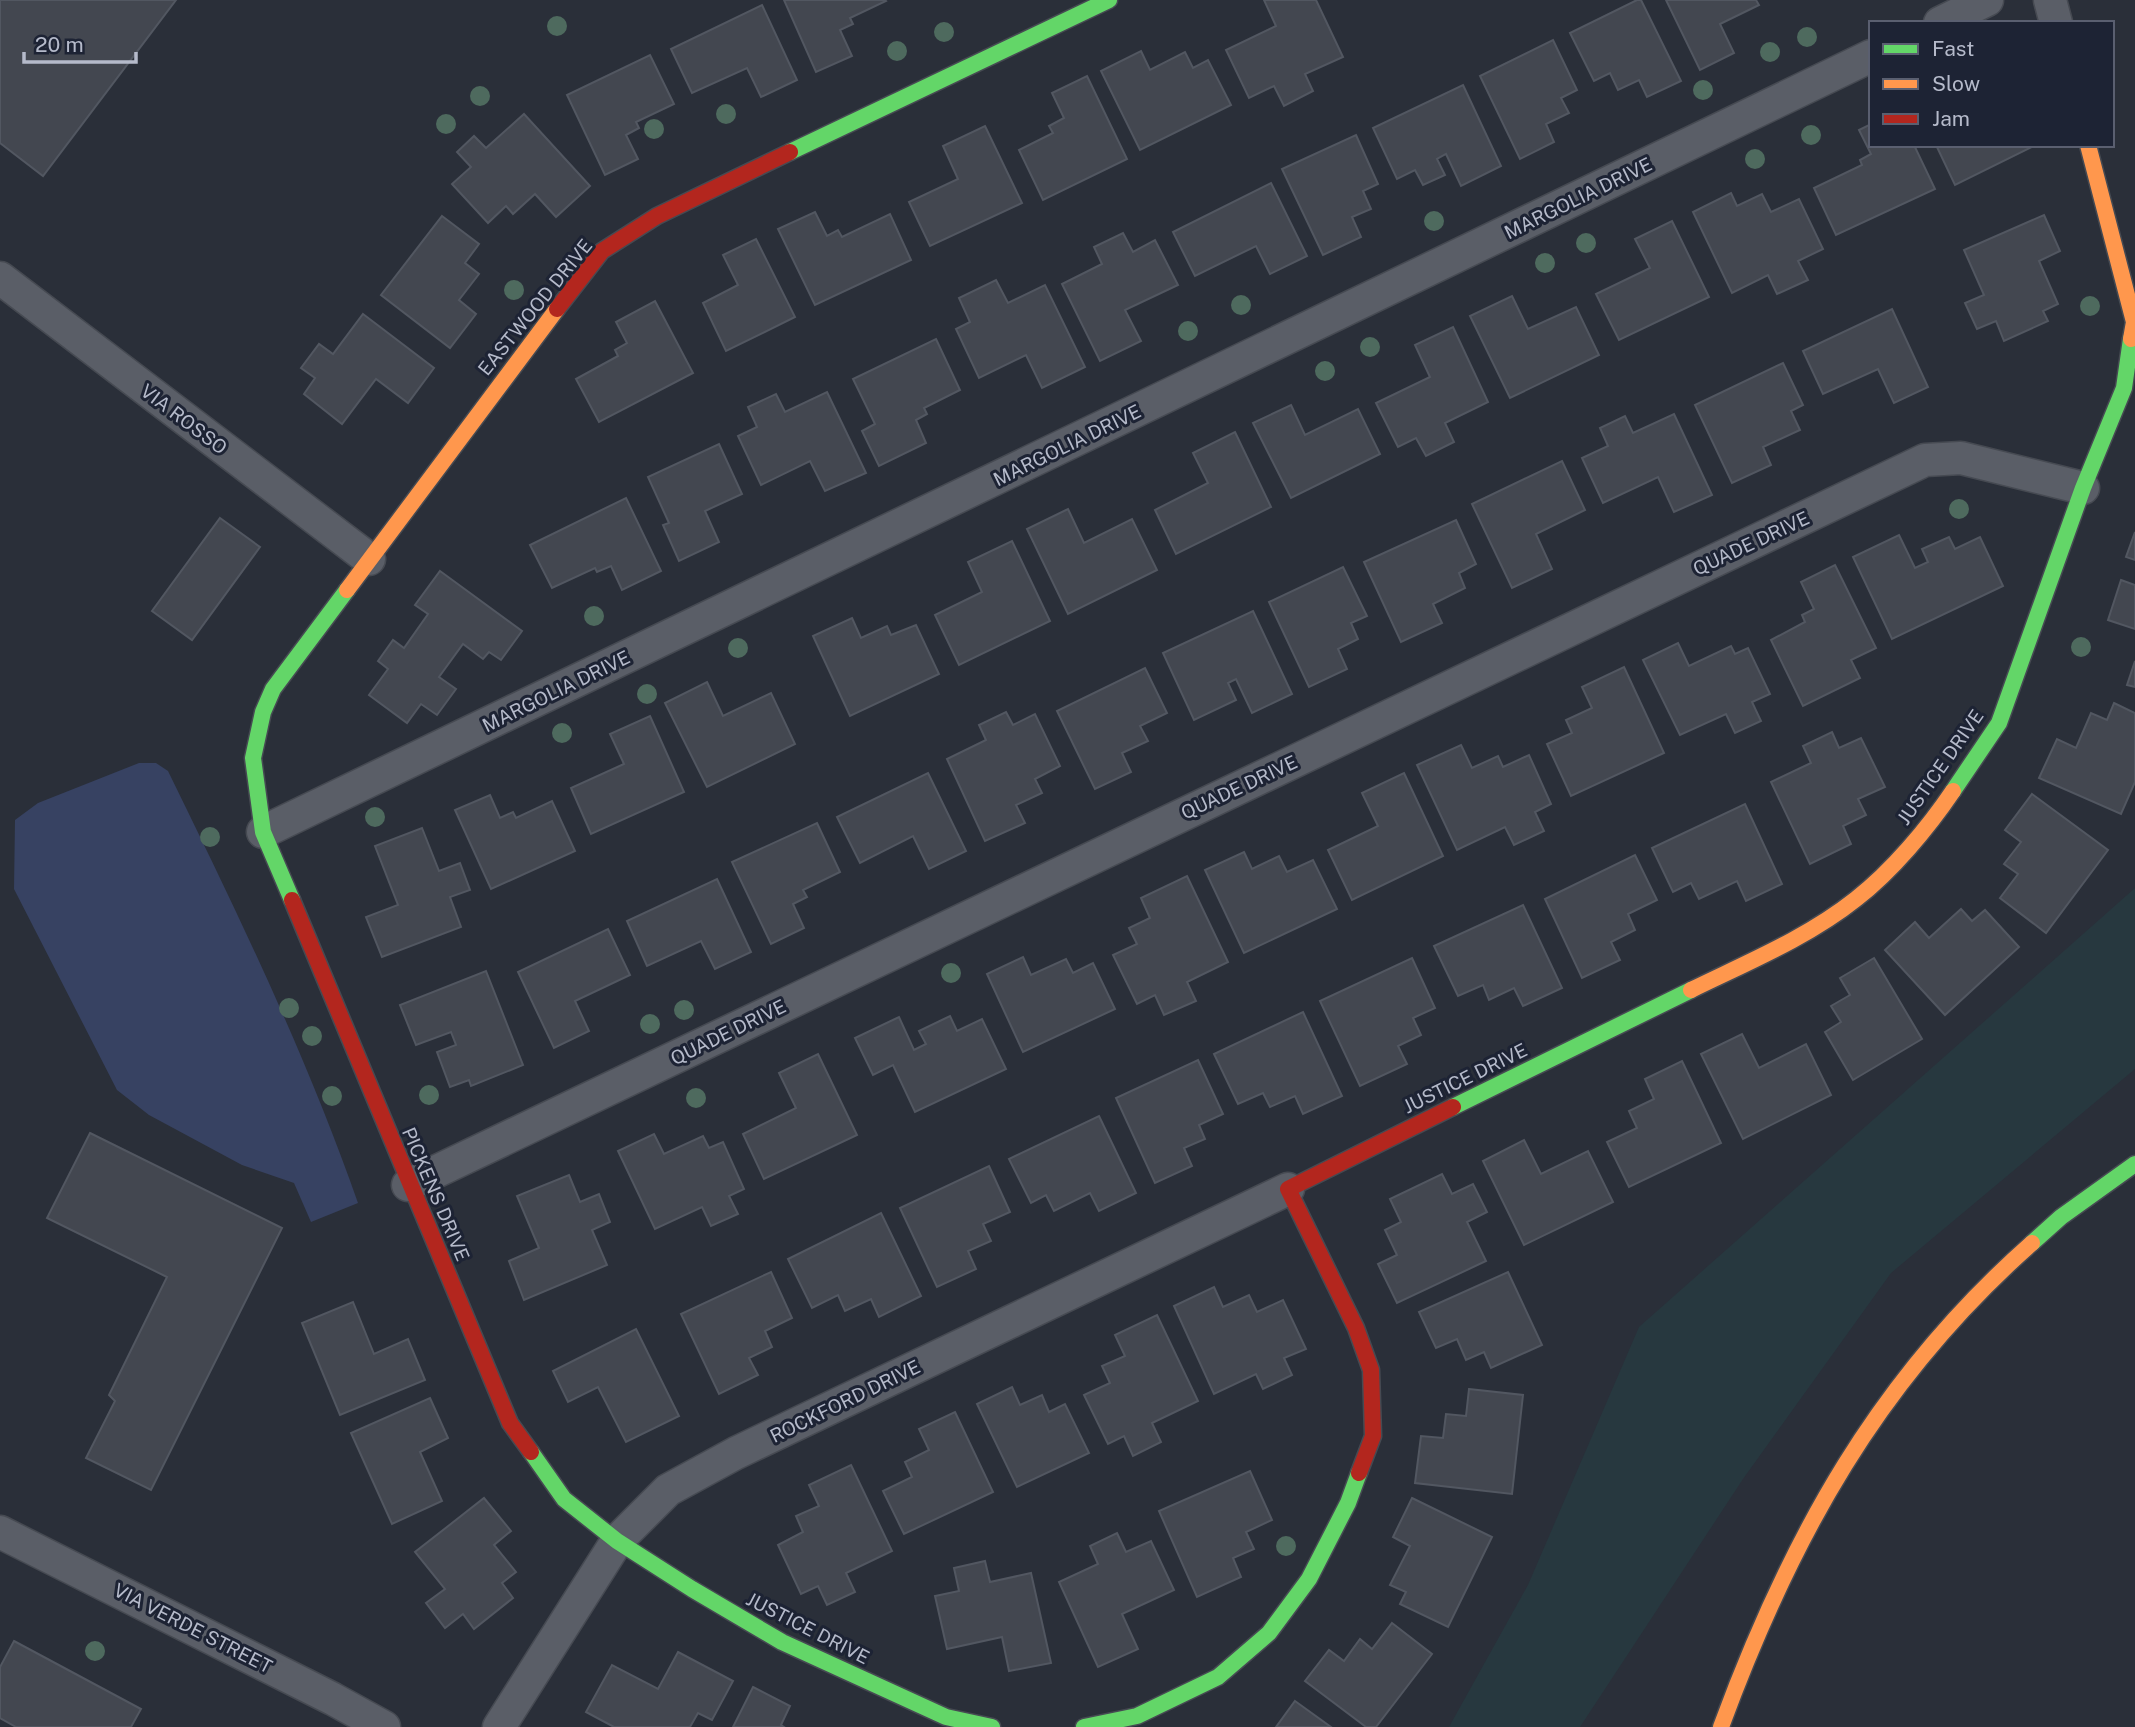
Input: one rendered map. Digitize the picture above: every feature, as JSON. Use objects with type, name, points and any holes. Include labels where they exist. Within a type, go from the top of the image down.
[{"type":"street","name":"EASTWOOD DRIVE","points":[[263,832],[253,758],[263,712],[273,689],[602,251],[657,216],[1109,0]]},
{"type":"street","points":[[1944,21],[1987,0]]},
{"type":"street","points":[[2050,0],[2055,21]]},
{"type":"street","name":"MARGOLIA DRIVE","points":[[263,832],[1869,57]]},
{"type":"street","name":"JUSTICE DRIVE","points":[[1288,1189],[1792,940],[1857,899],[1930,825],[1999,723],[2083,488],[2124,388],[2134,322],[2089,147]]},
{"type":"street","name":"VIA ROSSO","points":[[0,278],[369,559]]},
{"type":"street","name":"QUADE DRIVE","points":[[408,1185],[1924,460],[1961,458],[2083,488]]},
{"type":"street","name":"PICKENS DRIVE","points":[[263,832],[408,1185],[510,1423],[564,1499],[617,1541]]},
{"type":"street","points":[[1721,1727],[1742,1664],[1790,1554],[1831,1483],[1879,1410],[1933,1341],[1989,1282],[2049,1228],[2135,1164]]},
{"type":"street","points":[[1084,1727],[1140,1721],[1217,1677],[1269,1633],[1309,1579],[1348,1503],[1373,1436],[1371,1370],[1356,1328],[1288,1189]]},
{"type":"street","name":"ROCKFORD DRIVE","points":[[499,1727],[617,1541],[668,1490],[724,1459],[1288,1189]]},
{"type":"street","name":"VIA VERDE STREET","points":[[0,1532],[384,1727]]},
{"type":"street","name":"JUSTICE DRIVE","points":[[617,1541],[782,1642],[946,1717],[992,1727]]},
{"type":"shaded area","points":[[2135,888],[2135,1069],[1891,1273],[1743,1479],[1580,1727],[1449,1727],[1528,1585],[1639,1327]]},
{"type":"water","points":[[139,763],[156,763],[168,771],[245,930],[293,1038],[358,1203],[311,1222],[294,1183],[242,1165],[149,1115],[117,1090],[14,889],[15,820],[38,803]]},
{"type":"building","points":[[0,0],[176,0],[43,176],[0,143]]},
{"type":"building","points":[[784,0],[886,1],[850,18],[853,24],[840,30],[852,56],[816,72]]},
{"type":"building","points":[[1264,0],[1316,0],[1343,57],[1305,74],[1313,91],[1284,106],[1274,86],[1249,98],[1226,50],[1276,26]]},
{"type":"building","points":[[1641,0],[1681,81],[1647,97],[1639,80],[1618,90],[1610,73],[1594,81],[1570,33]]},
{"type":"building","points":[[1666,0],[1756,0],[1759,5],[1720,24],[1734,53],[1700,70]]},
{"type":"building","points":[[762,5],[797,80],[761,97],[747,68],[692,93],[671,49]]},
{"type":"building","points":[[1553,40],[1577,90],[1561,98],[1569,113],[1546,124],[1554,142],[1520,159],[1480,76]]},
{"type":"building","points":[[1141,51],[1150,70],[1185,52],[1193,68],[1208,60],[1231,105],[1140,150],[1101,71]]},
{"type":"building","points":[[650,55],[674,104],[636,122],[639,128],[626,135],[638,159],[605,175],[567,95]]},
{"type":"building","points":[[1087,76],[1127,159],[1043,200],[1019,150],[1053,133],[1049,126],[1064,118],[1052,93]]},
{"type":"building","points":[[1463,85],[1501,166],[1461,186],[1446,154],[1437,159],[1445,175],[1423,185],[1415,170],[1397,179],[1373,128]]},
{"type":"building","points":[[524,114],[590,186],[556,217],[535,194],[513,214],[506,206],[488,223],[452,184],[471,167],[457,152],[474,136],[486,148]]},
{"type":"building","points":[[1869,125],[1869,147],[1915,147],[1935,189],[1836,235],[1814,188],[1862,165],[1860,160],[1871,154],[1859,130]]},
{"type":"building","points":[[985,126],[1022,203],[930,246],[909,202],[958,179],[943,146]]},
{"type":"building","points":[[1356,135],[1378,184],[1363,191],[1371,209],[1352,217],[1361,237],[1323,255],[1282,169]]},
{"type":"building","points":[[1937,147],[2032,147],[1955,185]]},
{"type":"building","points":[[1271,183],[1307,256],[1270,274],[1256,246],[1195,276],[1173,232]]},
{"type":"building","points":[[1731,193],[1737,206],[1762,194],[1771,212],[1799,199],[1823,249],[1798,261],[1808,280],[1777,294],[1768,275],[1732,293],[1693,212]]},
{"type":"building","points":[[815,212],[827,236],[838,230],[842,237],[890,214],[911,260],[815,305],[778,229]]},
{"type":"building","points":[[2044,215],[2060,251],[2039,261],[2058,304],[2043,311],[2048,321],[2004,341],[1996,321],[1977,329],[1965,303],[1984,295],[1964,250]]},
{"type":"building","points":[[442,216],[479,244],[465,263],[479,274],[459,300],[476,314],[450,348],[381,295]]},
{"type":"building","points":[[1672,221],[1709,297],[1619,340],[1596,294],[1650,268],[1635,239]]},
{"type":"building","points":[[1123,233],[1133,252],[1155,240],[1178,285],[1125,310],[1141,341],[1100,361],[1062,284],[1102,264],[1094,247]]},
{"type":"building","points":[[756,239],[795,317],[726,351],[703,303],[738,285],[723,255]]},
{"type":"building","points":[[996,280],[1008,303],[1045,285],[1085,367],[1042,388],[1026,355],[979,378],[956,329],[970,322],[959,298]]},
{"type":"building","points":[[1512,296],[1528,329],[1576,307],[1599,355],[1510,398],[1470,316]]},
{"type":"building","points":[[655,301],[693,373],[599,422],[576,379],[618,356],[615,350],[627,343],[616,322]]},
{"type":"building","points":[[1892,309],[1928,387],[1894,403],[1878,369],[1823,394],[1803,351]]},
{"type":"building","points":[[363,314],[434,368],[408,403],[376,379],[342,424],[304,394],[315,378],[301,368],[319,344],[333,354]]},
{"type":"building","points":[[1453,327],[1488,402],[1445,423],[1454,442],[1426,456],[1416,438],[1398,447],[1376,403],[1430,377],[1415,345]]},
{"type":"building","points":[[936,339],[960,390],[924,408],[927,414],[916,420],[926,443],[879,466],[862,431],[875,424],[853,379]]},
{"type":"building","points":[[1783,363],[1803,405],[1791,411],[1800,430],[1763,447],[1771,465],[1732,483],[1695,405]]},
{"type":"building","points":[[827,392],[866,473],[825,491],[810,461],[761,485],[738,436],[757,427],[748,407],[776,394],[785,412]]},
{"type":"building","points":[[1291,405],[1305,435],[1358,409],[1380,454],[1291,498],[1253,423]]},
{"type":"building","points":[[1674,414],[1712,495],[1674,512],[1658,477],[1603,503],[1582,458],[1608,446],[1600,428],[1625,416],[1633,433]]},
{"type":"building","points":[[1235,432],[1271,507],[1176,554],[1155,510],[1208,483],[1193,453]]},
{"type":"building","points":[[719,444],[742,494],[705,511],[719,542],[679,561],[663,525],[669,523],[648,477]]},
{"type":"building","points":[[1562,461],[1585,510],[1536,534],[1552,569],[1512,588],[1472,504]]},
{"type":"building","points":[[626,498],[661,571],[622,590],[611,566],[597,572],[595,568],[552,588],[530,545]]},
{"type":"building","points":[[1068,509],[1084,543],[1132,519],[1157,570],[1068,614],[1027,529]]},
{"type":"building","points":[[220,518],[260,547],[192,640],[152,611]]},
{"type":"building","points":[[1456,520],[1476,564],[1459,573],[1465,588],[1433,604],[1442,623],[1401,642],[1364,562]]},
{"type":"building","points":[[2135,532],[2135,560],[2126,557]]},
{"type":"building","points":[[1899,535],[1915,568],[1928,562],[1922,549],[1949,537],[1955,549],[1980,537],[2003,586],[1892,639],[1853,557]]},
{"type":"building","points":[[1012,541],[1050,621],[959,665],[935,615],[982,592],[968,562]]},
{"type":"building","points":[[1835,565],[1876,648],[1851,660],[1860,678],[1803,706],[1771,640],[1805,622],[1802,615],[1814,609],[1801,582]]},
{"type":"building","points":[[1343,567],[1367,616],[1351,623],[1358,639],[1338,649],[1347,669],[1309,687],[1269,602]]},
{"type":"building","points":[[440,571],[522,631],[501,660],[489,652],[483,659],[463,644],[439,677],[456,689],[437,715],[421,704],[407,723],[369,695],[388,669],[378,661],[393,640],[404,648],[428,614],[415,605]]},
{"type":"building","points":[[2121,580],[2135,585],[2135,629],[2108,620]]},
{"type":"building","points":[[1253,611],[1292,694],[1252,713],[1236,679],[1228,683],[1236,700],[1194,720],[1163,653]]},
{"type":"building","points":[[852,618],[861,638],[887,626],[891,635],[916,625],[939,674],[850,716],[813,636]]},
{"type":"building","points":[[1678,643],[1689,666],[1731,646],[1735,654],[1748,648],[1770,694],[1752,702],[1761,721],[1735,733],[1726,714],[1680,735],[1643,660]]},
{"type":"building","points":[[2135,661],[2135,687],[2127,685]]},
{"type":"building","points":[[1624,667],[1664,753],[1571,796],[1547,744],[1572,733],[1566,720],[1592,708],[1582,687]]},
{"type":"building","points":[[1145,668],[1167,713],[1140,726],[1148,741],[1122,753],[1131,772],[1095,789],[1057,711]]},
{"type":"building","points":[[707,682],[723,716],[771,693],[795,744],[707,787],[665,703]]},
{"type":"building","points":[[2114,703],[2135,713],[2135,782],[2121,814],[2039,778],[2057,739],[2076,748],[2091,713],[2107,720]]},
{"type":"building","points":[[1006,712],[1013,725],[1035,714],[1060,766],[1035,779],[1042,793],[1016,805],[1025,823],[985,841],[947,759],[986,740],[979,725]]},
{"type":"building","points":[[650,716],[684,792],[591,834],[571,788],[624,764],[610,734]]},
{"type":"building","points":[[1832,732],[1839,748],[1861,738],[1885,787],[1858,799],[1866,815],[1843,826],[1851,844],[1810,864],[1771,782],[1811,763],[1803,746]]},
{"type":"building","points":[[1461,745],[1472,768],[1498,756],[1503,767],[1529,755],[1551,804],[1535,812],[1544,831],[1514,845],[1505,827],[1457,850],[1417,765]]},
{"type":"building","points":[[928,773],[966,851],[929,869],[913,836],[860,863],[837,817]]},
{"type":"building","points":[[1404,773],[1443,856],[1352,900],[1328,850],[1378,826],[1362,793]]},
{"type":"building","points":[[2032,794],[2108,850],[2046,933],[2000,898],[2018,874],[2004,864],[2021,842],[2005,830]]},
{"type":"building","points":[[490,795],[500,818],[513,812],[516,818],[552,801],[575,851],[491,889],[455,810]]},
{"type":"building","points":[[1745,804],[1782,884],[1746,901],[1737,881],[1699,899],[1691,883],[1673,892],[1652,848]]},
{"type":"building","points":[[817,823],[840,872],[803,890],[807,897],[793,904],[804,928],[771,944],[732,862]]},
{"type":"building","points":[[422,828],[439,871],[460,863],[470,890],[450,897],[461,927],[382,957],[366,917],[398,905],[375,846]]},
{"type":"building","points":[[1244,852],[1252,869],[1279,856],[1287,872],[1313,860],[1337,909],[1244,953],[1205,870]]},
{"type":"building","points":[[1635,855],[1657,900],[1628,914],[1635,930],[1611,942],[1620,960],[1582,978],[1545,899]]},
{"type":"building","points":[[1187,876],[1228,962],[1187,982],[1196,1001],[1164,1015],[1155,995],[1137,1004],[1113,955],[1137,944],[1129,928],[1150,918],[1141,898]]},
{"type":"building","points":[[717,879],[751,952],[715,969],[701,941],[647,966],[627,921]]},
{"type":"building","points":[[1523,905],[1562,988],[1523,1006],[1514,988],[1489,1000],[1483,985],[1458,996],[1434,946]]},
{"type":"building","points":[[1961,909],[1972,921],[1985,910],[2019,947],[1945,1015],[1885,950],[1915,922],[1929,938]]},
{"type":"building","points":[[608,929],[630,975],[575,1001],[589,1031],[554,1048],[518,972]]},
{"type":"building","points":[[1023,957],[1031,975],[1066,959],[1073,973],[1093,963],[1115,1009],[1023,1052],[987,974]]},
{"type":"building","points":[[1412,958],[1435,1008],[1413,1018],[1421,1035],[1398,1046],[1407,1064],[1360,1086],[1320,1001]]},
{"type":"building","points":[[1874,958],[1922,1039],[1853,1080],[1825,1032],[1841,1022],[1831,1006],[1850,995],[1840,978]]},
{"type":"building","points":[[486,971],[523,1065],[471,1086],[469,1080],[450,1087],[437,1052],[456,1045],[451,1032],[416,1045],[400,1005]]},
{"type":"building","points":[[1303,1012],[1342,1096],[1303,1114],[1295,1096],[1270,1107],[1263,1093],[1238,1104],[1214,1054]]},
{"type":"building","points":[[950,1016],[957,1031],[982,1019],[1006,1069],[915,1112],[893,1065],[873,1075],[855,1038],[899,1017],[914,1050],[926,1044],[919,1031]]},
{"type":"building","points":[[1742,1034],[1759,1068],[1806,1044],[1831,1095],[1743,1139],[1701,1054]]},
{"type":"building","points":[[818,1054],[857,1135],[764,1179],[743,1134],[796,1108],[779,1073]]},
{"type":"building","points":[[1198,1060],[1223,1114],[1199,1125],[1205,1139],[1184,1148],[1192,1166],[1155,1183],[1116,1098]]},
{"type":"building","points":[[1682,1061],[1721,1143],[1629,1187],[1607,1142],[1637,1128],[1629,1111],[1654,1099],[1645,1079]]},
{"type":"building","points":[[1099,1116],[1136,1193],[1099,1211],[1090,1193],[1054,1211],[1046,1195],[1031,1203],[1009,1159]]},
{"type":"building","points":[[90,1133],[282,1228],[151,1490],[86,1458],[115,1401],[109,1395],[167,1277],[47,1218]]},
{"type":"building","points":[[654,1134],[664,1154],[703,1136],[709,1148],[723,1142],[744,1189],[729,1196],[738,1214],[711,1226],[702,1207],[655,1229],[618,1151]]},
{"type":"building","points":[[1524,1140],[1541,1174],[1588,1151],[1613,1202],[1524,1245],[1483,1161]]},
{"type":"building","points":[[989,1166],[1010,1212],[983,1224],[991,1241],[968,1251],[976,1269],[937,1287],[900,1208]]},
{"type":"building","points":[[1442,1174],[1452,1194],[1473,1184],[1487,1212],[1467,1222],[1486,1261],[1397,1303],[1378,1264],[1397,1255],[1385,1230],[1401,1222],[1390,1199]]},
{"type":"building","points":[[569,1175],[580,1202],[599,1194],[610,1222],[592,1230],[607,1265],[524,1300],[509,1261],[539,1248],[517,1196]]},
{"type":"building","points":[[881,1213],[921,1296],[879,1317],[871,1299],[845,1311],[838,1295],[812,1308],[788,1259]]},
{"type":"building","points":[[771,1272],[792,1318],[765,1331],[772,1347],[749,1358],[758,1375],[719,1394],[681,1314]]},
{"type":"building","points":[[1508,1272],[1542,1345],[1491,1368],[1484,1352],[1466,1360],[1457,1339],[1436,1348],[1419,1312]]},
{"type":"building","points":[[1214,1287],[1223,1307],[1249,1295],[1257,1312],[1283,1300],[1306,1349],[1284,1358],[1292,1375],[1263,1389],[1256,1374],[1214,1394],[1174,1306]]},
{"type":"building","points":[[353,1302],[374,1354],[408,1339],[425,1380],[340,1415],[302,1323]]},
{"type":"building","points":[[1157,1315],[1198,1401],[1152,1423],[1161,1442],[1133,1456],[1124,1436],[1108,1444],[1084,1395],[1110,1383],[1102,1366],[1125,1356],[1115,1335]]},
{"type":"building","points":[[636,1329],[679,1416],[626,1442],[598,1387],[568,1402],[553,1371]]},
{"type":"building","points":[[1012,1387],[1020,1405],[1042,1395],[1049,1412],[1065,1404],[1089,1453],[1017,1487],[977,1404]]},
{"type":"building","points":[[1469,1389],[1523,1395],[1512,1494],[1415,1483],[1421,1436],[1443,1438],[1446,1414],[1466,1416]]},
{"type":"building","points":[[430,1398],[448,1438],[420,1452],[442,1501],[392,1524],[351,1433]]},
{"type":"building","points":[[955,1412],[993,1492],[904,1534],[883,1491],[912,1477],[905,1462],[929,1450],[919,1429]]},
{"type":"building","points":[[851,1465],[892,1551],[846,1573],[855,1592],[827,1605],[818,1586],[801,1594],[778,1545],[803,1532],[796,1516],[819,1506],[809,1485]]},
{"type":"building","points":[[1250,1471],[1272,1520],[1246,1532],[1254,1549],[1233,1558],[1241,1577],[1197,1597],[1159,1511]]},
{"type":"building","points":[[484,1498],[511,1531],[494,1545],[516,1572],[502,1583],[513,1598],[474,1629],[463,1614],[445,1628],[426,1603],[445,1589],[415,1552]]},
{"type":"building","points":[[1412,1498],[1492,1537],[1448,1627],[1400,1604],[1406,1592],[1390,1585],[1410,1546],[1393,1537]]},
{"type":"building","points":[[1117,1533],[1126,1552],[1151,1541],[1174,1590],[1122,1614],[1138,1649],[1098,1667],[1059,1582],[1098,1564],[1090,1546]]},
{"type":"building","points":[[985,1561],[990,1582],[1031,1573],[1051,1663],[1009,1671],[1002,1637],[947,1649],[935,1596],[959,1591],[954,1568]]},
{"type":"building","points":[[1392,1623],[1432,1654],[1376,1727],[1366,1727],[1305,1681],[1329,1650],[1344,1661],[1360,1639],[1372,1649]]},
{"type":"building","points":[[14,1641],[141,1709],[131,1727],[16,1727],[0,1718],[0,1667]]},
{"type":"building","points":[[678,1652],[733,1681],[712,1720],[698,1713],[690,1727],[614,1727],[586,1712],[612,1665],[658,1689]]},
{"type":"building","points":[[753,1687],[790,1706],[781,1725],[784,1727],[733,1727]]},
{"type":"building","points":[[1295,1701],[1331,1727],[1276,1727]]},
{"type":"traffic: fast","points":[[790,152],[1109,0]]},
{"type":"traffic: fast","points":[[1953,791],[1999,723],[2083,488],[2124,388],[2131,339]]},
{"type":"traffic: fast","points":[[292,900],[263,832],[253,758],[263,712],[273,689],[347,590]]},
{"type":"traffic: fast","points":[[1453,1107],[1691,990]]},
{"type":"traffic: fast","points":[[2032,1243],[2061,1217],[2135,1164]]},
{"type":"traffic: fast","points":[[531,1452],[564,1499],[617,1541],[692,1589],[782,1642],[946,1717],[992,1727]]},
{"type":"traffic: fast","points":[[1084,1727],[1137,1716],[1218,1677],[1269,1633],[1309,1579],[1348,1503],[1359,1473]]},
{"type":"traffic: slow","points":[[2089,147],[2134,322],[2131,339]]},
{"type":"traffic: slow","points":[[347,590],[557,309]]},
{"type":"traffic: slow","points":[[1691,990],[1797,938],[1856,899],[1883,876],[1909,848],[1953,791]]},
{"type":"traffic: slow","points":[[1721,1727],[1777,1590],[1845,1465],[1884,1406],[1928,1349],[1977,1295],[2032,1243]]},
{"type":"traffic: jam","points":[[557,309],[602,251],[657,216],[790,152]]},
{"type":"traffic: jam","points":[[292,900],[510,1423],[531,1452]]},
{"type":"traffic: jam","points":[[1359,1473],[1373,1436],[1371,1370],[1356,1328],[1288,1189],[1453,1107]]}]
